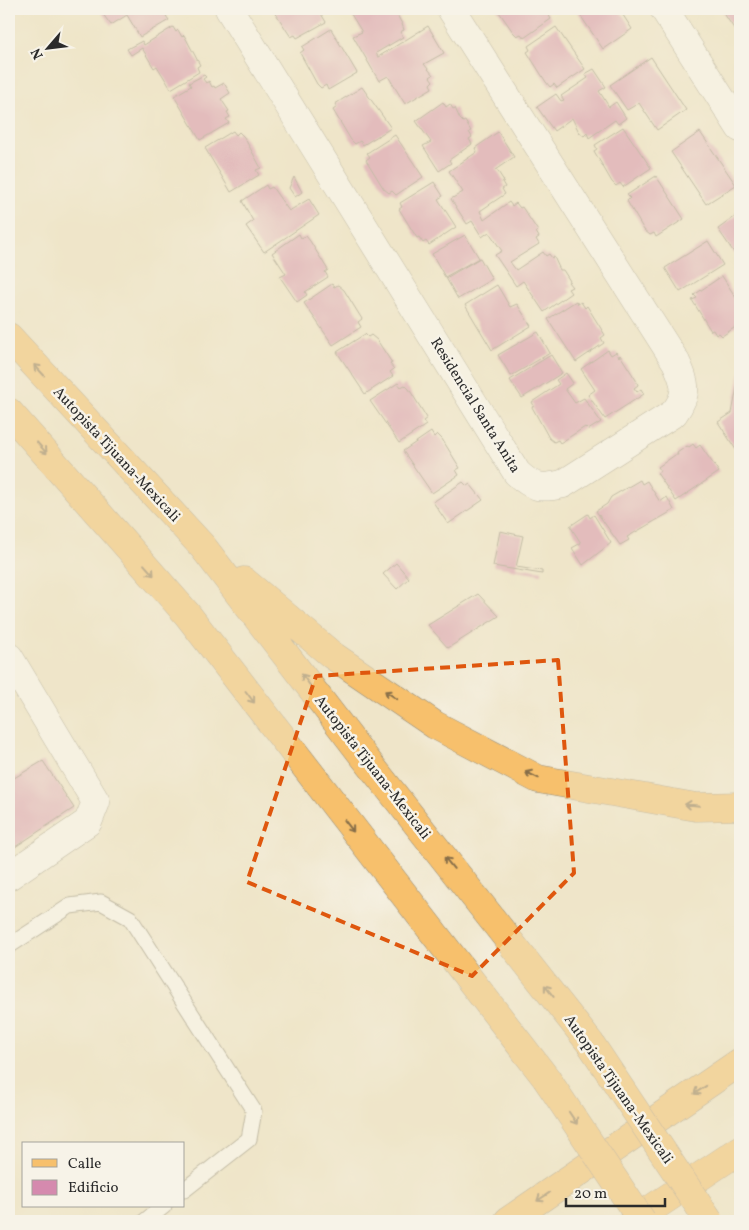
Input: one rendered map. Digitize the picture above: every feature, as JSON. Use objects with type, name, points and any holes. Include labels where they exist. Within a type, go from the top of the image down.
[{"type":"main road","name":"Autopista Tijuana-Mexicali","points":[[9,337],[203,547],[361,753],[590,1044],[709,1221]]},
{"type":"main road","points":[[9,412],[187,614],[546,1078],[642,1221]]},
{"type":"main road","points":[[203,547],[332,656],[435,725],[538,779],[696,806],[740,806]]},
{"type":"main road","points":[[508,1221],[740,1062]]},
{"type":"main road","points":[[633,1221],[740,1150]]},
{"type":"street","name":"Residencial Santa Anita","points":[[229,9],[516,473],[529,484],[546,488],[563,484],[674,413],[683,401],[685,382],[670,354],[451,9]]},
{"type":"street","points":[[664,9],[740,128]]},
{"type":"street","points":[[9,657],[96,802],[88,822],[9,876]]},
{"type":"lane","points":[[9,946],[70,906],[101,902],[130,918],[254,1111],[249,1139],[185,1189]]},
{"type":"lane","points":[[145,1221],[161,1208]]},
{"type":"highlighted area","points":[[558,660],[574,873],[472,976],[247,882],[316,676]]},
{"type":"building","points":[[99,9],[168,9],[170,13],[166,16],[169,20],[140,37],[127,15],[111,25]]},
{"type":"building","points":[[273,9],[318,9],[326,22],[297,38],[295,35],[291,37]]},
{"type":"building","points":[[351,9],[394,9],[404,30],[400,32],[403,37],[376,53],[378,57],[428,26],[444,53],[424,64],[433,75],[430,77],[433,81],[430,84],[432,88],[405,104],[388,76],[379,81],[353,36],[362,32],[349,11]]},
{"type":"building","points":[[497,9],[545,9],[551,19],[524,38],[521,34],[517,36],[513,32]]},
{"type":"building","points":[[576,9],[619,9],[632,29],[603,49]]},
{"type":"building","points":[[721,9],[740,9],[740,41],[737,33]]},
{"type":"building","points":[[173,27],[176,32],[178,30],[182,37],[184,35],[200,65],[197,67],[199,72],[171,89],[157,66],[154,68],[142,48],[131,55],[127,49],[142,41],[144,45]]},
{"type":"building","points":[[556,27],[585,69],[557,88],[554,84],[550,87],[527,52],[530,50],[528,46]]},
{"type":"building","points":[[331,29],[357,73],[328,90],[326,85],[321,88],[317,84],[300,53],[304,50],[302,47]]},
{"type":"building","points":[[651,57],[686,110],[657,130],[639,103],[627,110],[610,85]]},
{"type":"building","points":[[594,69],[606,87],[599,91],[609,107],[616,102],[626,118],[618,124],[615,120],[589,138],[587,133],[584,136],[579,132],[572,118],[554,131],[537,107],[556,94],[561,101],[564,100],[561,96],[588,78],[585,74]]},
{"type":"building","points":[[204,75],[206,77],[203,79],[206,83],[209,81],[212,87],[214,86],[215,88],[224,83],[230,93],[221,99],[229,111],[227,112],[230,117],[226,119],[229,123],[200,140],[174,96],[191,86],[189,83]]},
{"type":"building","points":[[362,87],[391,128],[363,145],[360,141],[355,144],[351,140],[333,110],[337,107],[335,104]]},
{"type":"building","points":[[443,102],[446,107],[450,104],[453,109],[455,108],[460,119],[463,122],[465,121],[471,131],[469,132],[472,137],[469,139],[472,144],[449,160],[451,163],[439,171],[423,146],[431,142],[416,121]]},
{"type":"building","points":[[623,127],[651,168],[623,187],[620,183],[616,186],[612,182],[594,151],[597,149],[595,145]]},
{"type":"building","points":[[233,131],[236,135],[239,132],[244,137],[261,168],[256,170],[259,175],[231,192],[205,148]]},
{"type":"building","points":[[498,132],[514,157],[495,170],[497,170],[504,181],[502,182],[505,187],[502,189],[505,194],[480,211],[484,220],[509,202],[512,206],[516,203],[520,208],[522,207],[538,231],[536,232],[539,237],[536,239],[539,244],[510,262],[516,270],[543,252],[546,256],[549,254],[552,258],[554,257],[560,270],[563,270],[570,281],[568,282],[572,287],[568,289],[571,293],[544,312],[523,281],[516,286],[495,255],[502,251],[489,232],[482,237],[472,221],[467,224],[451,199],[463,192],[449,171],[477,152],[475,148]]},
{"type":"building","points":[[700,132],[736,185],[706,204],[671,152]]},
{"type":"building","points":[[395,135],[423,177],[396,195],[392,191],[389,193],[384,189],[366,160],[370,157],[367,153]]},
{"type":"building","points":[[656,176],[684,219],[656,237],[654,233],[650,235],[644,230],[627,201],[630,198],[627,195]]},
{"type":"building","points":[[294,177],[302,192],[295,197],[289,188]]},
{"type":"building","points":[[434,182],[443,196],[438,199],[456,227],[429,245],[426,241],[423,243],[419,237],[417,238],[399,209],[402,207],[400,203]]},
{"type":"building","points":[[266,185],[268,189],[272,187],[289,211],[309,199],[319,215],[264,252],[246,226],[253,221],[242,201]]},
{"type":"building","points":[[740,213],[740,255],[738,252],[735,254],[718,229]]},
{"type":"building","points":[[299,234],[301,238],[306,236],[310,241],[328,270],[325,272],[328,277],[305,292],[307,295],[297,302],[280,277],[286,274],[272,253]]},
{"type":"building","points":[[465,235],[479,258],[445,277],[432,254]]},
{"type":"building","points":[[708,241],[723,265],[680,292],[665,268]]},
{"type":"building","points":[[480,258],[492,279],[458,299],[446,278]]},
{"type":"building","points":[[722,276],[740,304],[740,324],[722,336],[719,333],[716,335],[713,330],[711,331],[692,300],[697,298],[694,295]]},
{"type":"building","points":[[332,284],[334,287],[338,285],[344,290],[362,319],[358,322],[361,327],[333,345],[304,303]]},
{"type":"building","points":[[497,285],[510,307],[517,304],[531,326],[492,350],[465,305]]},
{"type":"building","points":[[576,301],[578,304],[581,302],[585,308],[587,306],[605,335],[601,338],[604,343],[576,362],[548,319]]},
{"type":"building","points":[[538,332],[550,353],[511,376],[498,355]]},
{"type":"building","points":[[365,334],[368,337],[371,335],[377,340],[394,369],[390,372],[393,376],[365,394],[337,352]]},
{"type":"building","points":[[608,350],[611,355],[616,352],[619,357],[620,355],[636,380],[638,385],[634,388],[637,392],[641,389],[644,394],[605,419],[588,395],[595,390],[581,369]]},
{"type":"building","points":[[551,355],[562,373],[522,398],[510,380]]},
{"type":"building","points":[[740,372],[740,456],[718,422],[732,413]]},
{"type":"building","points":[[566,373],[573,383],[565,389],[575,403],[584,398],[601,422],[588,430],[585,427],[560,443],[558,440],[554,442],[549,438],[532,407],[534,406],[532,402],[559,384],[556,380]]},
{"type":"building","points":[[398,383],[401,387],[405,385],[409,389],[427,418],[423,421],[426,425],[399,443],[370,401]]},
{"type":"building","points":[[431,432],[434,437],[437,434],[442,439],[460,468],[456,470],[459,475],[432,493],[403,451]]},
{"type":"building","points":[[693,444],[696,448],[700,445],[719,472],[676,501],[657,473],[661,471],[658,467],[675,455],[678,455],[677,453],[687,446],[689,447]]},
{"type":"building","points":[[640,480],[642,484],[647,481],[660,502],[667,497],[674,510],[627,537],[629,540],[620,545],[596,511],[607,504],[611,497]]},
{"type":"building","points":[[463,482],[467,486],[470,484],[483,500],[448,524],[433,502]]},
{"type":"building","points":[[588,514],[590,518],[594,515],[611,543],[583,565],[572,548],[581,543],[570,526]]},
{"type":"building","points":[[500,531],[523,536],[516,567],[542,571],[542,574],[493,566]]},
{"type":"building","points":[[396,563],[409,578],[397,589],[383,574]]},
{"type":"building","points":[[478,594],[499,616],[448,648],[428,625]]},
{"type":"building","points":[[43,761],[74,808],[9,851],[9,789],[11,788],[9,781]]}]
